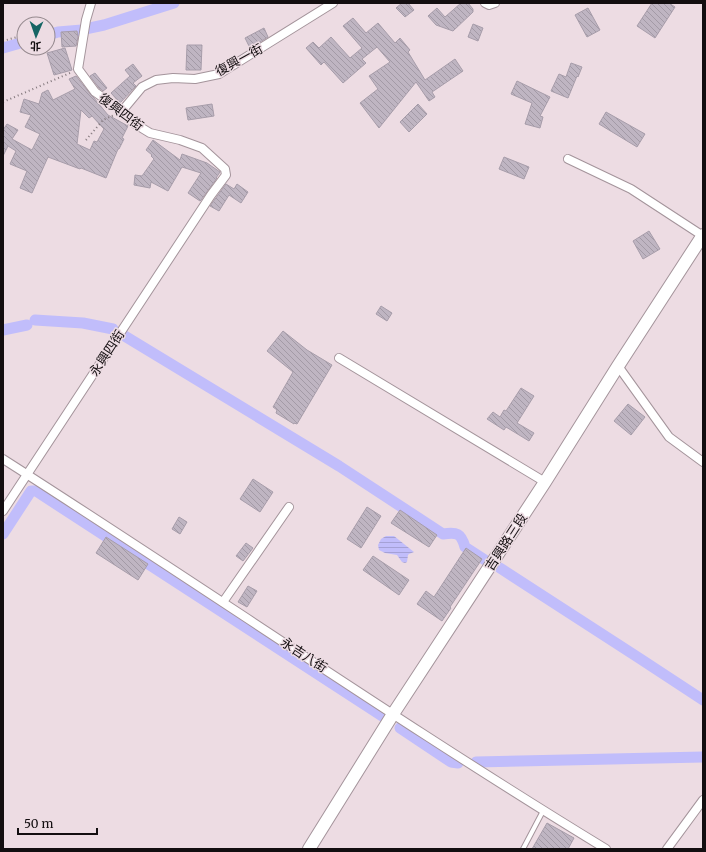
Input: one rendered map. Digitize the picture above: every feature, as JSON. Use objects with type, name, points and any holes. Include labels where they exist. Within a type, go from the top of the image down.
[{"type":"street","points":[[78,69],[86,20],[91,3]]},
{"type":"street","name":"復興一街","points":[[122,111],[142,87],[156,80],[173,78],[194,79],[220,74],[333,3]]},
{"type":"street","points":[[485,3],[489,5],[495,3]]},
{"type":"street","name":"復興四街","points":[[78,69],[95,92],[122,111],[132,122],[150,133],[180,140],[202,148],[225,169],[226,175],[211,195]]},
{"type":"street","points":[[568,159],[631,189],[703,236]]},
{"type":"street","name":"永興四街","points":[[3,511],[211,195]]},
{"type":"street","name":"吉興路三段","points":[[309,849],[393,714],[545,482],[618,366],[703,236]]},
{"type":"street","points":[[338,358],[545,482]]},
{"type":"street","points":[[618,366],[669,437],[703,462]]},
{"type":"street","name":"永吉八街","points":[[3,459],[393,714],[543,811],[606,849]]},
{"type":"street","points":[[223,602],[289,507]]},
{"type":"street","points":[[667,849],[703,800]]},
{"type":"lane","points":[[523,849],[543,811]]},
{"type":"path","points":[[3,41],[16,37]]},
{"type":"path","points":[[3,102],[78,69]]},
{"type":"path","points":[[86,140],[103,120],[122,111]]},
{"type":"shaded area","points":[[386,536],[394,536],[414,552],[408,555],[407,562],[402,562],[397,555],[385,553],[379,550],[378,545],[381,539]]},
{"type":"building","points":[[402,3],[408,3],[414,10],[405,17],[396,8]]},
{"type":"building","points":[[461,3],[468,3],[473,9],[473,12],[453,31],[436,25],[428,16],[437,8],[445,17]]},
{"type":"building","points":[[652,3],[669,3],[675,7],[655,38],[637,26]]},
{"type":"building","points":[[588,8],[600,30],[587,37],[575,15]]},
{"type":"building","points":[[353,18],[366,33],[378,23],[395,43],[400,38],[410,50],[408,52],[425,80],[455,59],[463,71],[432,92],[435,97],[429,101],[416,82],[379,128],[360,103],[378,89],[369,76],[390,62],[377,47],[362,59],[366,63],[343,83],[324,62],[321,65],[306,48],[313,42],[319,48],[331,37],[350,58],[362,48],[343,26]]},
{"type":"building","points":[[473,24],[483,28],[478,41],[468,37]]},
{"type":"building","points":[[264,28],[268,37],[250,48],[245,38]]},
{"type":"building","points":[[77,31],[78,37],[76,46],[62,47],[61,32]]},
{"type":"building","points":[[187,45],[202,45],[201,70],[186,70]]},
{"type":"building","points":[[65,48],[72,70],[54,75],[48,56],[56,56],[56,50]]},
{"type":"building","points":[[571,63],[582,67],[568,98],[551,91],[559,74],[566,77]]},
{"type":"building","points":[[133,64],[142,76],[133,83],[136,86],[120,103],[111,93],[130,76],[125,70]]},
{"type":"building","points":[[95,73],[107,88],[103,91],[90,76]]},
{"type":"building","points":[[76,76],[108,115],[128,126],[122,138],[124,139],[118,149],[106,178],[48,157],[32,193],[20,188],[27,171],[10,164],[16,151],[8,146],[3,156],[3,130],[7,124],[18,130],[12,139],[32,150],[40,134],[25,127],[31,115],[20,112],[24,99],[39,104],[42,93],[48,90],[53,100],[75,89],[69,79]],"holes":[[[81,110],[89,118],[92,116],[104,129],[97,142],[94,141],[90,150],[77,144]]]},
{"type":"building","points":[[517,81],[550,97],[540,116],[543,117],[540,128],[525,124],[532,103],[511,94]]},
{"type":"building","points":[[212,104],[214,116],[188,120],[186,108]]},
{"type":"building","points":[[418,104],[427,114],[409,132],[400,122]]},
{"type":"building","points":[[606,112],[645,134],[637,147],[599,124]]},
{"type":"building","points":[[153,140],[180,160],[182,154],[207,163],[220,172],[200,201],[188,193],[201,173],[182,167],[168,191],[151,182],[150,188],[134,185],[135,175],[142,176],[154,159],[146,150]]},
{"type":"building","points":[[504,157],[529,167],[524,179],[499,169]]},
{"type":"building","points":[[226,184],[234,189],[237,184],[248,192],[241,203],[229,195],[219,211],[210,206]]},
{"type":"building","points":[[649,231],[660,249],[643,259],[633,241]]},
{"type":"building","points":[[381,306],[392,313],[387,321],[376,314]]},
{"type":"building","points":[[283,331],[307,350],[332,365],[297,424],[294,424],[276,413],[277,410],[273,407],[293,372],[267,351]]},
{"type":"building","points":[[521,388],[534,396],[517,423],[534,433],[529,441],[506,427],[504,430],[487,419],[493,412],[500,417],[504,410],[506,411]]},
{"type":"building","points":[[628,404],[645,417],[631,435],[614,421]]},
{"type":"building","points":[[253,479],[273,492],[260,512],[240,499]]},
{"type":"building","points":[[367,507],[381,516],[361,548],[347,539]]},
{"type":"building","points":[[400,510],[437,535],[429,547],[391,523]]},
{"type":"building","points":[[179,517],[187,522],[180,534],[172,529]]},
{"type":"building","points":[[106,537],[148,564],[138,580],[96,553]]},
{"type":"building","points":[[246,543],[253,548],[243,561],[236,556]]},
{"type":"building","points":[[466,548],[482,559],[442,621],[417,604],[426,591],[434,597]]},
{"type":"building","points":[[373,556],[409,580],[399,595],[363,570]]},
{"type":"building","points":[[248,586],[257,591],[247,607],[238,602]]},
{"type":"building","points":[[547,823],[574,838],[568,849],[532,849]]},
{"type":"waterway","points":[[85,29],[104,25],[174,3]]},
{"type":"waterway","points":[[56,33],[82,30]]},
{"type":"waterway","points":[[3,48],[16,44]]},
{"type":"waterway","points":[[35,320],[83,323],[113,329]]},
{"type":"waterway","points":[[3,330],[27,325]]},
{"type":"waterway","points":[[123,335],[339,466],[443,534],[458,534],[465,547],[485,560]]},
{"type":"waterway","points":[[3,534],[31,491],[36,491],[382,716]]},
{"type":"waterway","points":[[500,568],[703,700]]},
{"type":"waterway","points":[[400,728],[451,762],[458,763]]},
{"type":"waterway","points":[[476,762],[703,757]]}]
